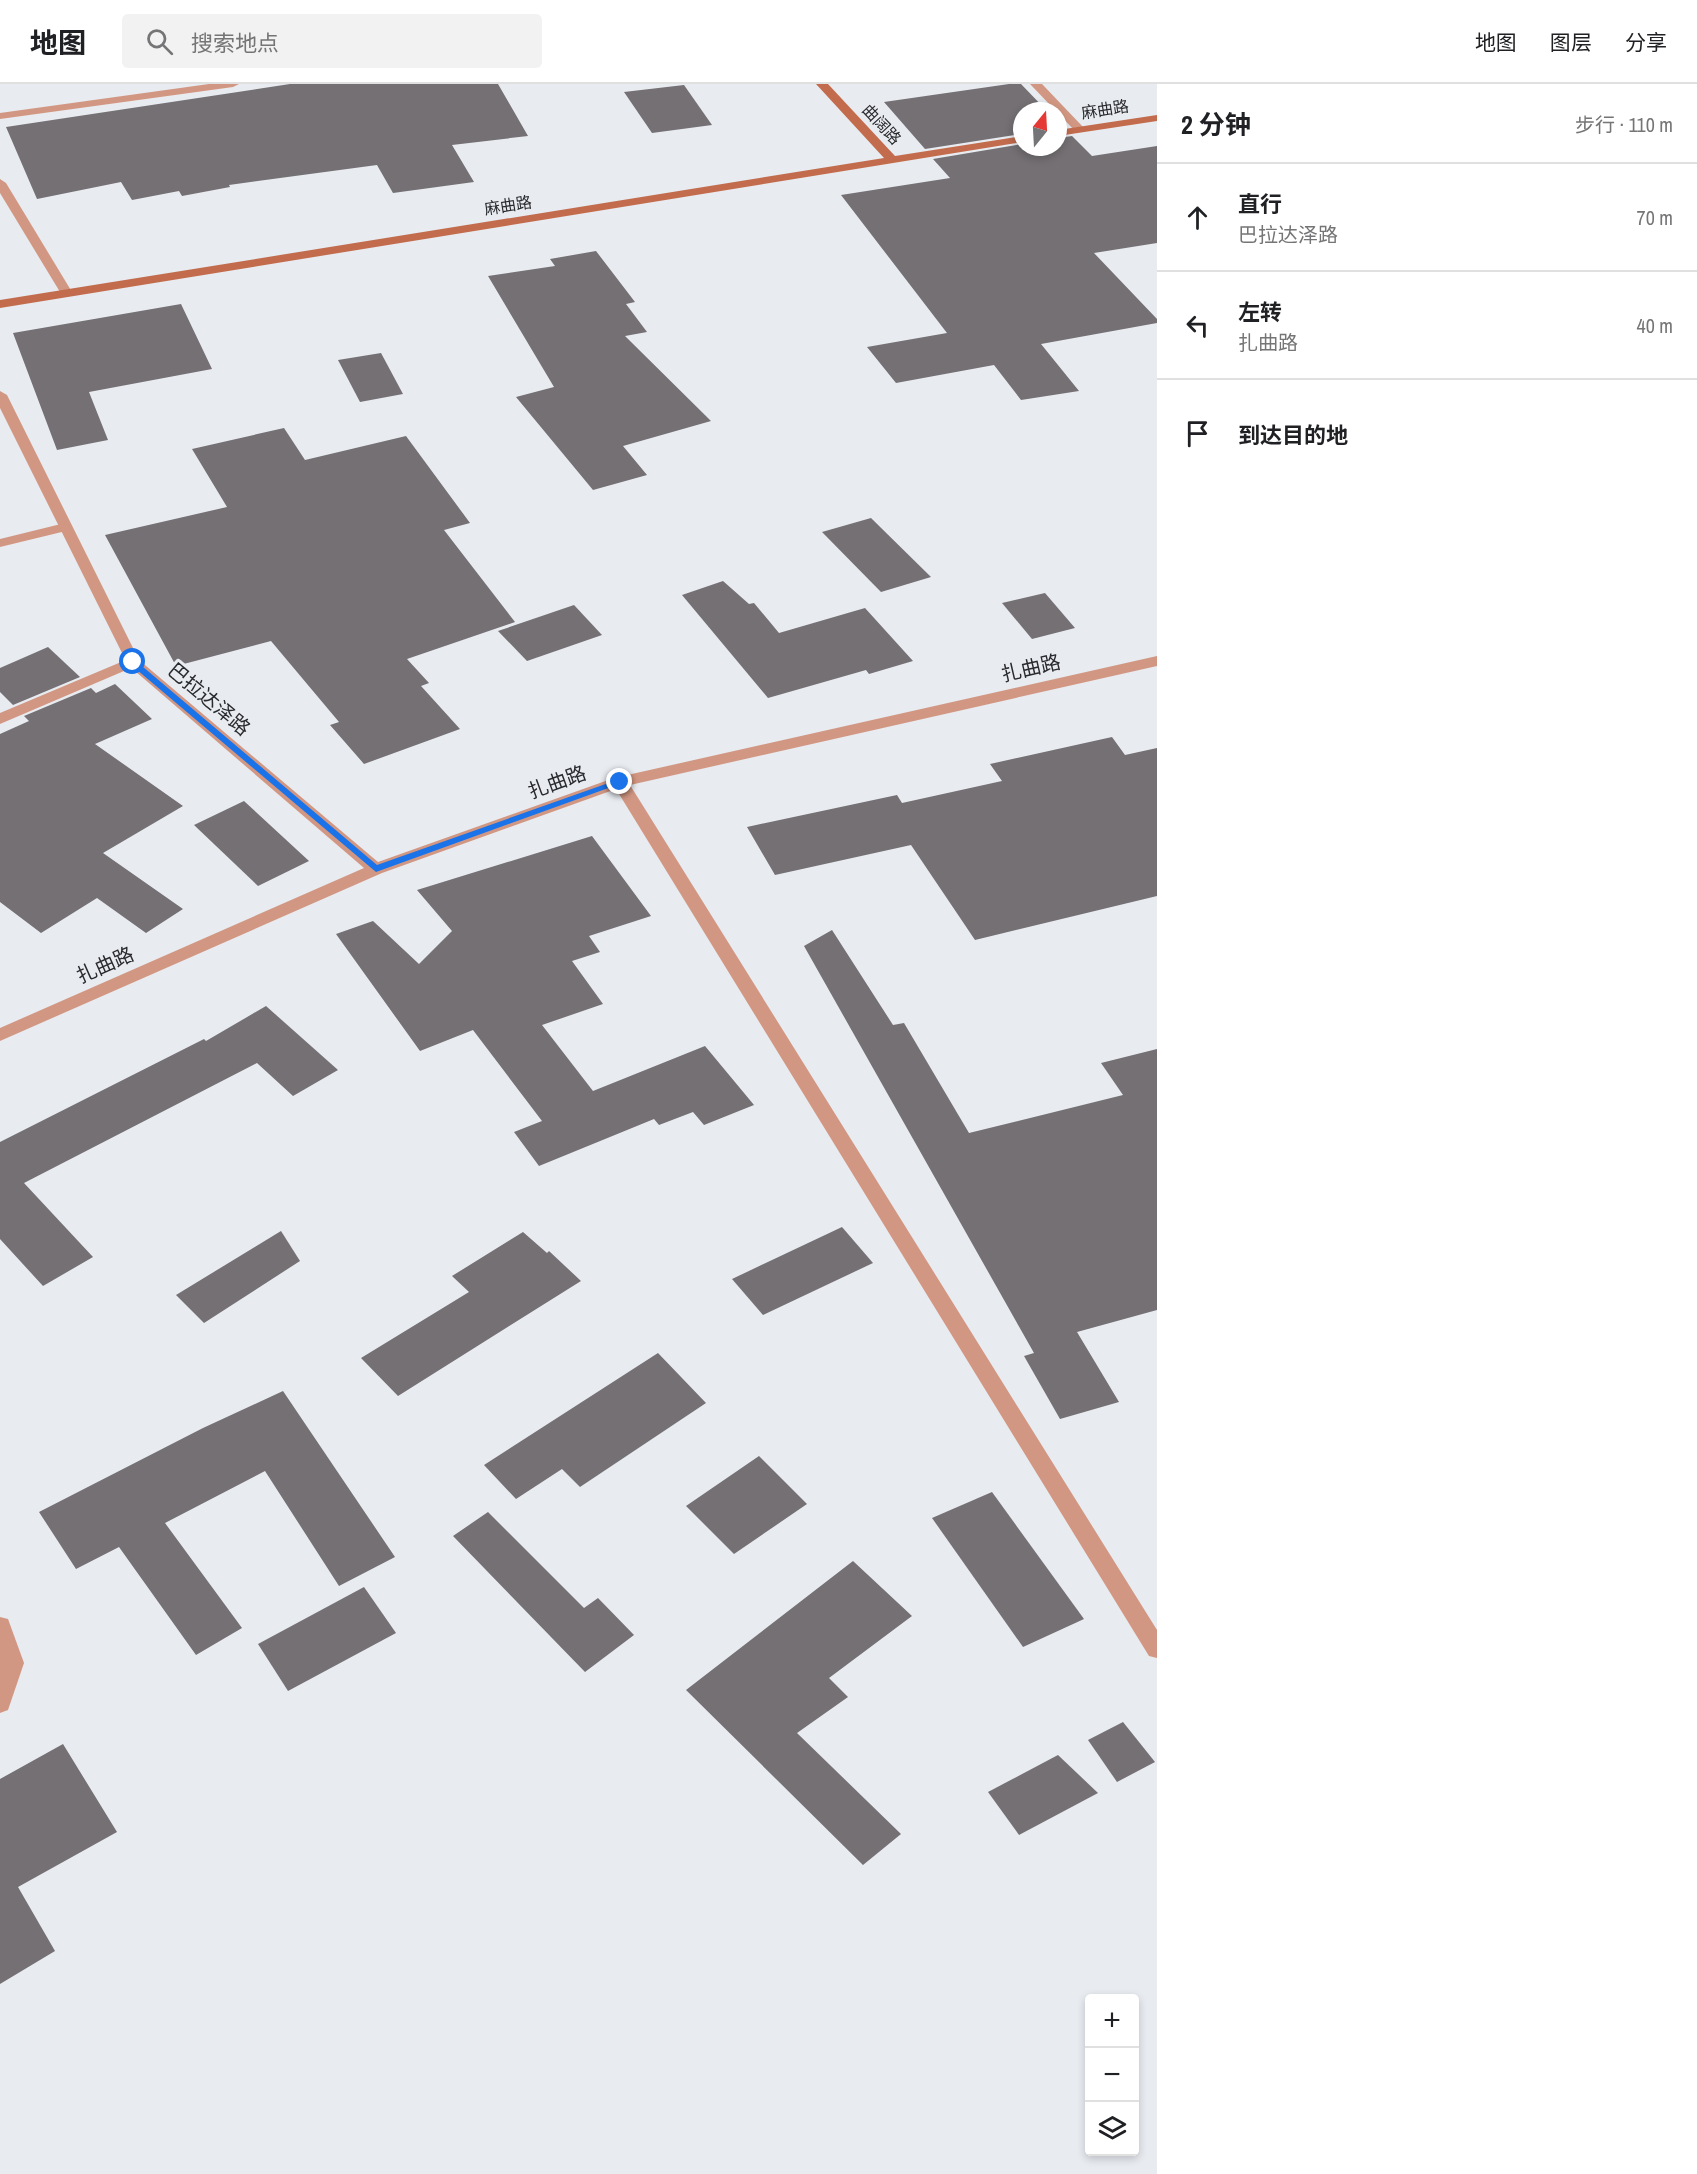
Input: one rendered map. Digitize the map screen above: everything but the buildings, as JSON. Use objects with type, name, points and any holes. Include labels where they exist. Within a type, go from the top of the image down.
[{"type":"main road","name":"曲阔路","points":[[822,84],[893,161]]},
{"type":"main road","name":"麻曲路","points":[[1067,132],[1157,118]]},
{"type":"main road","name":"麻曲路","points":[[0,304],[1013,141]]},
{"type":"street","points":[[0,116],[233,84]]},
{"type":"street","points":[[1036,84],[1080,130]]},
{"type":"street","points":[[0,183],[66,292]]},
{"type":"street","name":"巴拉达泽路","points":[[0,394],[133,662],[376,869]]},
{"type":"street","points":[[0,543],[65,527]]},
{"type":"street","name":"扎曲路","points":[[0,1035],[376,869],[620,782],[1157,661]]},
{"type":"street","points":[[0,719],[133,662]]},
{"type":"street","points":[[620,782],[1157,1649]]},
{"type":"street","points":[[0,1626],[13,1663],[0,1703]]},
{"type":"route","points":[[133,662],[376,869],[620,782]]}]
